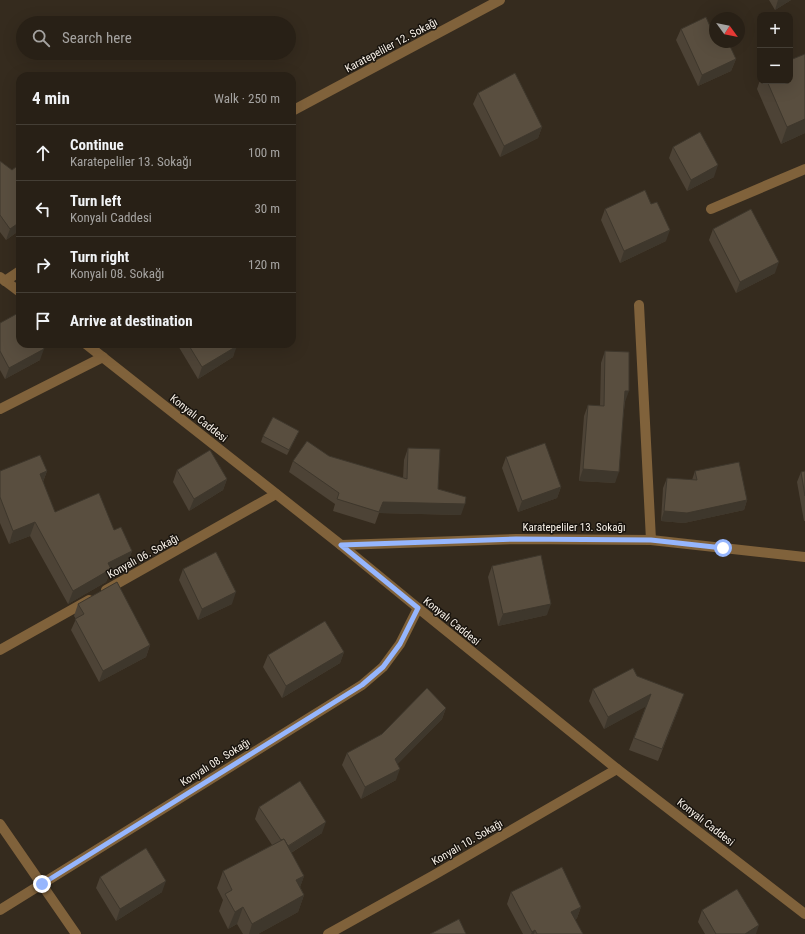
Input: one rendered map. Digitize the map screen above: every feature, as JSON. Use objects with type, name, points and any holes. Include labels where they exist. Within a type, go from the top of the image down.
[{"type":"street","name":"Karatepeliler 12. Sokağı","points":[[296,109],[500,0]]},
{"type":"street","points":[[711,209],[805,169]]},
{"type":"street","points":[[2,279],[16,273]]},
{"type":"street","points":[[2,279],[16,289]]},
{"type":"street","points":[[638,305],[651,540]]},
{"type":"street","name":"Konyalı Caddesi","points":[[91,348],[341,545],[617,769],[805,914]]},
{"type":"street","points":[[0,409],[103,357]]},
{"type":"street","name":"Konyalı 06. Sokağı","points":[[0,650],[276,494]]},
{"type":"street","name":"Karatepeliler 13. Sokağı","points":[[341,545],[516,539],[651,540],[805,557]]},
{"type":"street","name":"Konyalı 08. Sokağı","points":[[0,910],[362,685],[383,667],[400,644],[418,608]]},
{"type":"street","name":"Konyalı 10. Sokağı","points":[[328,934],[434,875],[617,769]]},
{"type":"street","points":[[0,824],[76,934]]},
{"type":"building","points":[[706,17],[709,24],[709,48],[731,48],[736,59],[702,75],[681,29]]},
{"type":"building","points":[[805,54],[805,119],[787,127],[768,84],[793,84],[793,59]]},
{"type":"building","points":[[515,73],[542,127],[504,146],[478,93]]},
{"type":"building","points":[[700,132],[718,165],[691,180],[673,147]]},
{"type":"building","points":[[0,161],[12,170],[16,167],[16,225],[10,229],[0,215]]},
{"type":"building","points":[[645,190],[651,204],[657,202],[670,230],[624,251],[605,209]]},
{"type":"building","points":[[751,209],[779,262],[740,282],[713,229]]},
{"type":"building","points":[[16,314],[16,348],[44,349],[9,368],[0,351],[0,323]]},
{"type":"building","points":[[190,348],[234,348],[202,367]]},
{"type":"building","points":[[605,351],[629,352],[629,391],[625,391],[619,472],[583,469],[588,405],[604,406]]},
{"type":"building","points":[[273,417],[299,431],[289,450],[263,436]]},
{"type":"building","points":[[307,441],[329,456],[407,479],[408,448],[440,449],[438,489],[466,497],[465,504],[383,502],[379,512],[337,499],[339,493],[293,461]]},
{"type":"building","points":[[545,443],[561,487],[522,501],[506,457]]},
{"type":"building","points":[[210,450],[227,479],[194,499],[177,470]]},
{"type":"building","points":[[40,455],[47,471],[40,474],[55,512],[99,493],[114,530],[121,527],[132,551],[108,563],[111,569],[73,591],[35,522],[13,531],[0,497],[0,471]]},
{"type":"building","points":[[739,462],[747,500],[687,513],[664,511],[667,478],[697,480],[695,471]]},
{"type":"building","points":[[805,471],[805,496],[801,472]]},
{"type":"building","points":[[216,552],[236,592],[202,609],[183,569]]},
{"type":"building","points":[[541,555],[551,604],[503,614],[492,566]]},
{"type":"building","points":[[117,582],[150,645],[103,671],[75,619],[84,614],[78,604]]},
{"type":"building","points":[[325,621],[344,652],[286,686],[268,655]]},
{"type":"building","points":[[633,668],[637,676],[684,694],[662,749],[634,738],[651,694],[608,717],[593,689]]},
{"type":"building","points":[[427,688],[446,708],[395,759],[400,769],[365,787],[347,753],[382,734]]},
{"type":"building","points":[[300,781],[326,822],[288,846],[284,839],[281,840],[259,807]]},
{"type":"building","points":[[284,839],[304,876],[296,880],[304,895],[252,924],[243,907],[235,912],[225,894],[232,890],[223,871]]},
{"type":"building","points":[[146,848],[166,881],[120,909],[100,877]]},
{"type":"building","points":[[562,867],[581,907],[571,912],[583,934],[537,934],[535,930],[532,932],[511,892]]},
{"type":"building","points":[[737,889],[759,925],[745,934],[716,934],[702,910]]},
{"type":"building","points":[[459,919],[466,934],[430,934]]},
{"type":"route","points":[[42,884],[362,685],[383,667],[400,644],[418,608],[341,545],[516,539],[651,540],[723,548]]}]
